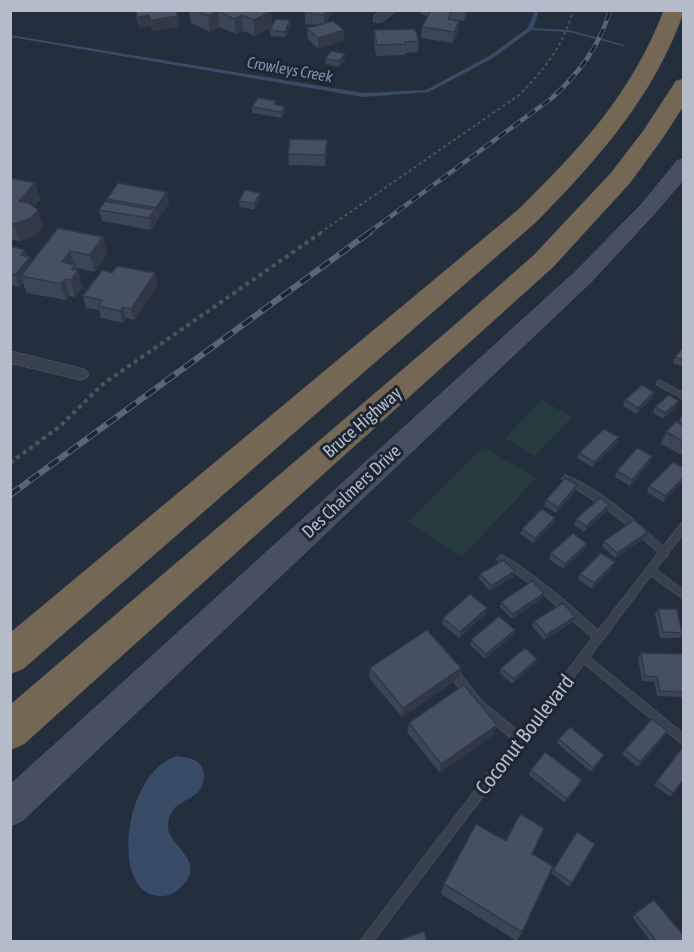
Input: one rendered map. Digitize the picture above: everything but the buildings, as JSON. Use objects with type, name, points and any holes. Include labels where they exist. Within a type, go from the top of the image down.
[{"type":"highway","points":[[10,657],[527,216],[584,158],[616,120],[650,66],[674,10]]},
{"type":"highway","name":"Bruce Highway","points":[[10,731],[556,248],[629,168],[684,86]]},
{"type":"main road","name":"Des Chalmers Drive","points":[[10,809],[583,277],[648,209],[684,165]]},
{"type":"street","points":[[378,19],[392,10]]},
{"type":"street","points":[[10,357],[80,375]]},
{"type":"lane","points":[[660,383],[684,397]]},
{"type":"lane","points":[[566,479],[623,514],[664,553]]},
{"type":"lane","name":"Coconut Boulevard","points":[[364,942],[684,526]]},
{"type":"lane","points":[[502,559],[529,575],[561,601],[599,638]]},
{"type":"lane","points":[[651,571],[684,596]]},
{"type":"lane","points":[[441,657],[477,704],[520,739]]},
{"type":"lane","points":[[584,658],[684,741]]},
{"type":"path","points":[[10,463],[59,427],[103,384],[519,95],[535,79],[565,37],[573,10]]},
{"type":"green space","points":[[542,400],[572,417],[535,456],[505,438]]},
{"type":"green space","points":[[483,447],[536,478],[462,557],[408,521]]},
{"type":"water","points":[[177,756],[196,761],[202,767],[204,778],[199,791],[179,804],[169,819],[170,834],[189,861],[190,868],[189,877],[180,888],[171,894],[162,896],[145,892],[134,878],[129,857],[129,833],[134,808],[144,785],[158,767]]},
{"type":"waterway","name":"Crowleys Creek","points":[[530,29],[537,10]]},
{"type":"waterway","name":"Crowleys Creek","points":[[10,36],[363,95],[427,91],[491,57],[530,29]]},
{"type":"waterway","points":[[530,29],[569,31],[623,45]]},
{"type":"railway","points":[[368,233],[552,98],[587,58],[601,35],[610,10]]},
{"type":"railway","points":[[10,495],[370,232]]}]
